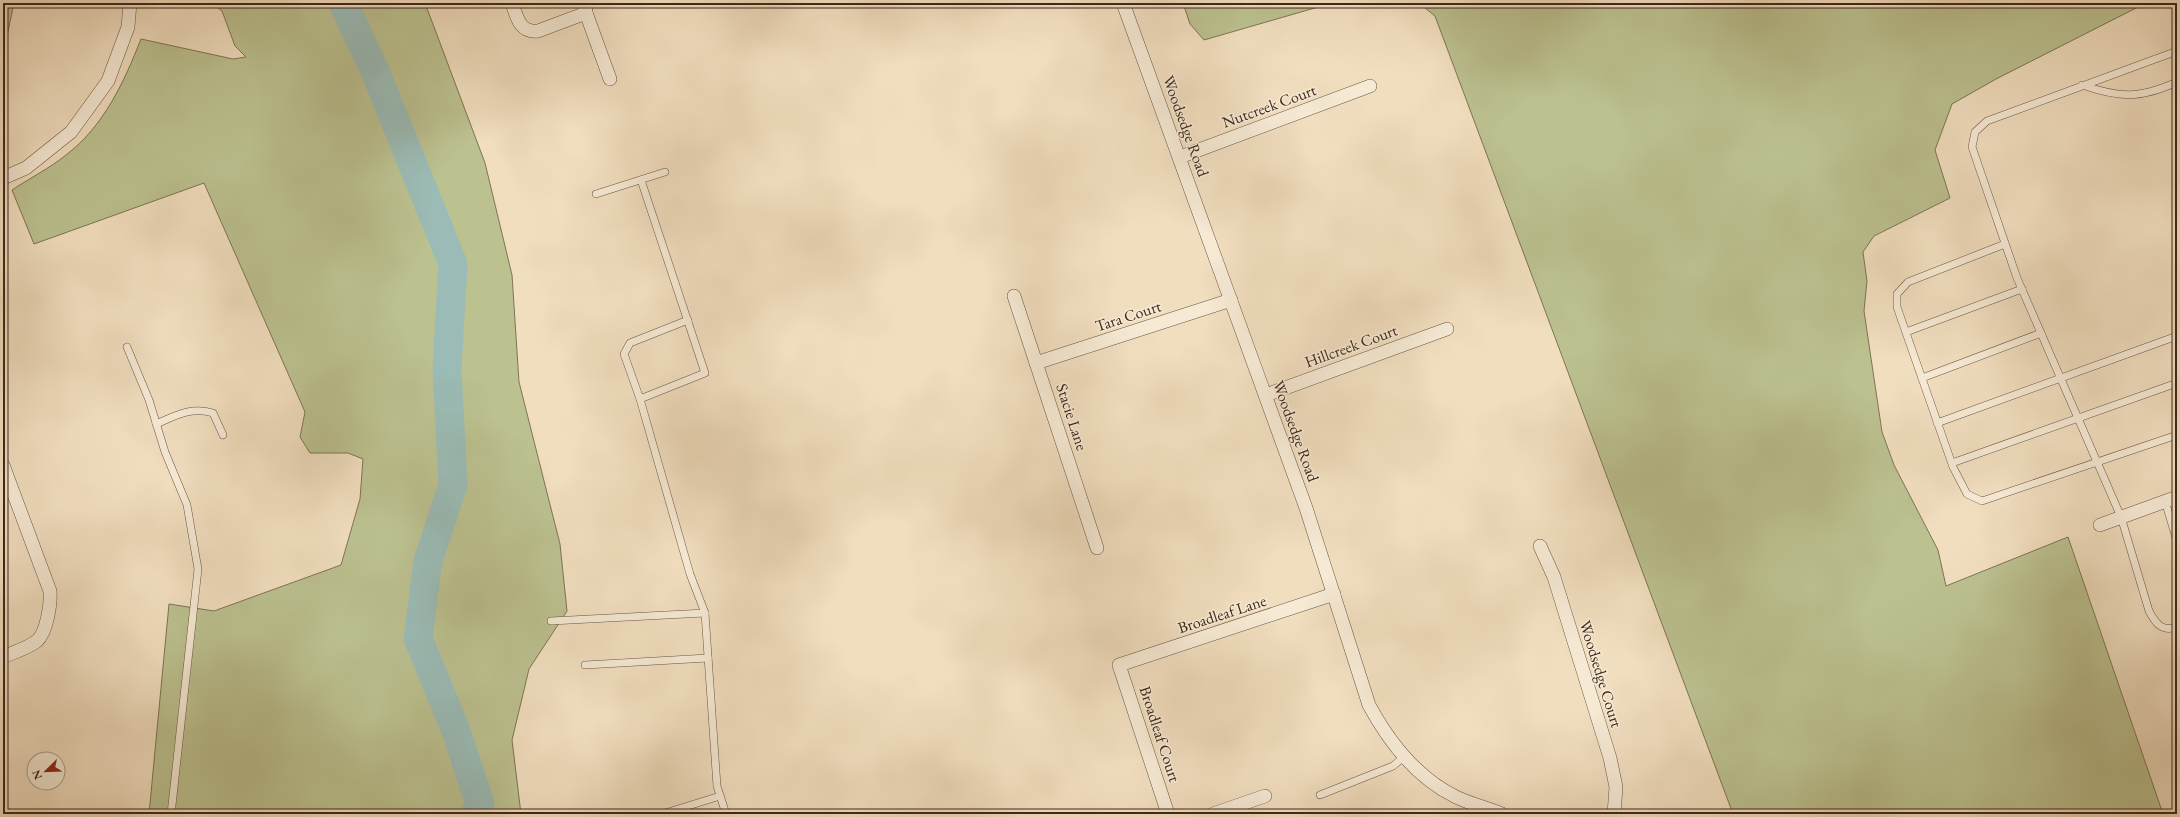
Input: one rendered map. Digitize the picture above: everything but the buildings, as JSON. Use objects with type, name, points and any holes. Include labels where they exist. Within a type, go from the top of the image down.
[{"type":"street","points":[[3,178],[26,168],[71,132],[108,82],[128,28],[130,3]]},
{"type":"street","points":[[512,3],[519,22],[524,29],[531,32],[538,31],[585,8],[610,78]]},
{"type":"street","name":"Woodsedge Road","points":[[1123,3],[1266,395],[1334,594],[1369,705],[1384,732],[1431,782],[1457,797],[1502,814]]},
{"type":"street","name":"Nutcreek Court","points":[[1180,157],[1370,86]]},
{"type":"street","name":"Stacie Lane","points":[[1014,296],[1097,548]]},
{"type":"street","name":"Tara Court","points":[[1036,363],[1231,300]]},
{"type":"street","name":"Hillcreek Court","points":[[1266,395],[1447,329]]},
{"type":"street","points":[[3,465],[50,591],[50,602],[42,634],[32,644],[3,656]]},
{"type":"street","points":[[2100,525],[2171,499]]},
{"type":"street","name":"Woodsedge Court","points":[[1540,546],[1554,577],[1610,758],[1616,787],[1614,814]]},
{"type":"street","name":"Broadleaf Lane","points":[[1120,664],[1334,594]]},
{"type":"street","name":"Broadleaf Court","points":[[1120,664],[1168,814]]},
{"type":"street","points":[[1213,814],[1265,796]]},
{"type":"lane","points":[[2177,51],[1986,121],[1975,132],[1972,147],[2022,290],[2121,517],[2149,611],[2155,622],[2162,628],[2170,630],[2177,627]]},
{"type":"lane","points":[[2082,85],[2106,94],[2123,96],[2160,90],[2177,82]]},
{"type":"lane","points":[[596,194],[665,172]]},
{"type":"lane","points":[[640,399],[705,372],[641,180]]},
{"type":"lane","points":[[2005,244],[1908,282],[1897,294],[1897,307],[1937,423],[1952,463],[1967,494],[1982,501],[2177,435]]},
{"type":"lane","points":[[1906,332],[2022,290]]},
{"type":"lane","points":[[688,320],[630,343],[624,354],[640,399],[690,574],[705,613],[717,786],[726,814]]},
{"type":"lane","points":[[1922,378],[2041,333]]},
{"type":"lane","points":[[1937,423],[2177,337]]},
{"type":"lane","points":[[127,347],[149,400],[165,452],[187,505],[198,569],[171,814]]},
{"type":"lane","points":[[1952,463],[2177,383]]},
{"type":"lane","points":[[156,424],[186,412],[206,410],[213,413],[223,435]]},
{"type":"lane","points":[[2171,499],[2177,541]]},
{"type":"lane","points":[[551,621],[705,613]]},
{"type":"lane","points":[[585,665],[708,658]]},
{"type":"lane","points":[[1320,795],[1393,766],[1405,756]]},
{"type":"lane","points":[[662,814],[720,796]]},
{"type":"green space","points":[[3,3],[14,3],[3,55]]},
{"type":"green space","points":[[212,3],[425,3],[485,163],[512,275],[519,382],[560,544],[567,611],[529,669],[512,740],[521,814],[149,814],[169,604],[214,611],[341,565],[360,499],[363,459],[348,453],[310,453],[300,437],[305,412],[204,183],[34,244],[12,190],[60,160],[91,131],[102,117],[120,87],[141,39],[233,59],[246,57],[235,46],[222,11]]},
{"type":"green space","points":[[1183,3],[1332,3],[1204,40],[1190,24]]},
{"type":"green space","points":[[1419,3],[2146,3],[1996,79],[1952,104],[1935,150],[1950,198],[1874,236],[1863,252],[1867,281],[1864,311],[1882,432],[1894,465],[1938,550],[1946,586],[2068,537],[2163,814],[1733,814],[1435,16]]},
{"type":"waterway","points":[[343,3],[375,71],[453,264],[447,369],[453,485],[428,561],[418,638],[456,731],[480,804],[475,814]]}]
